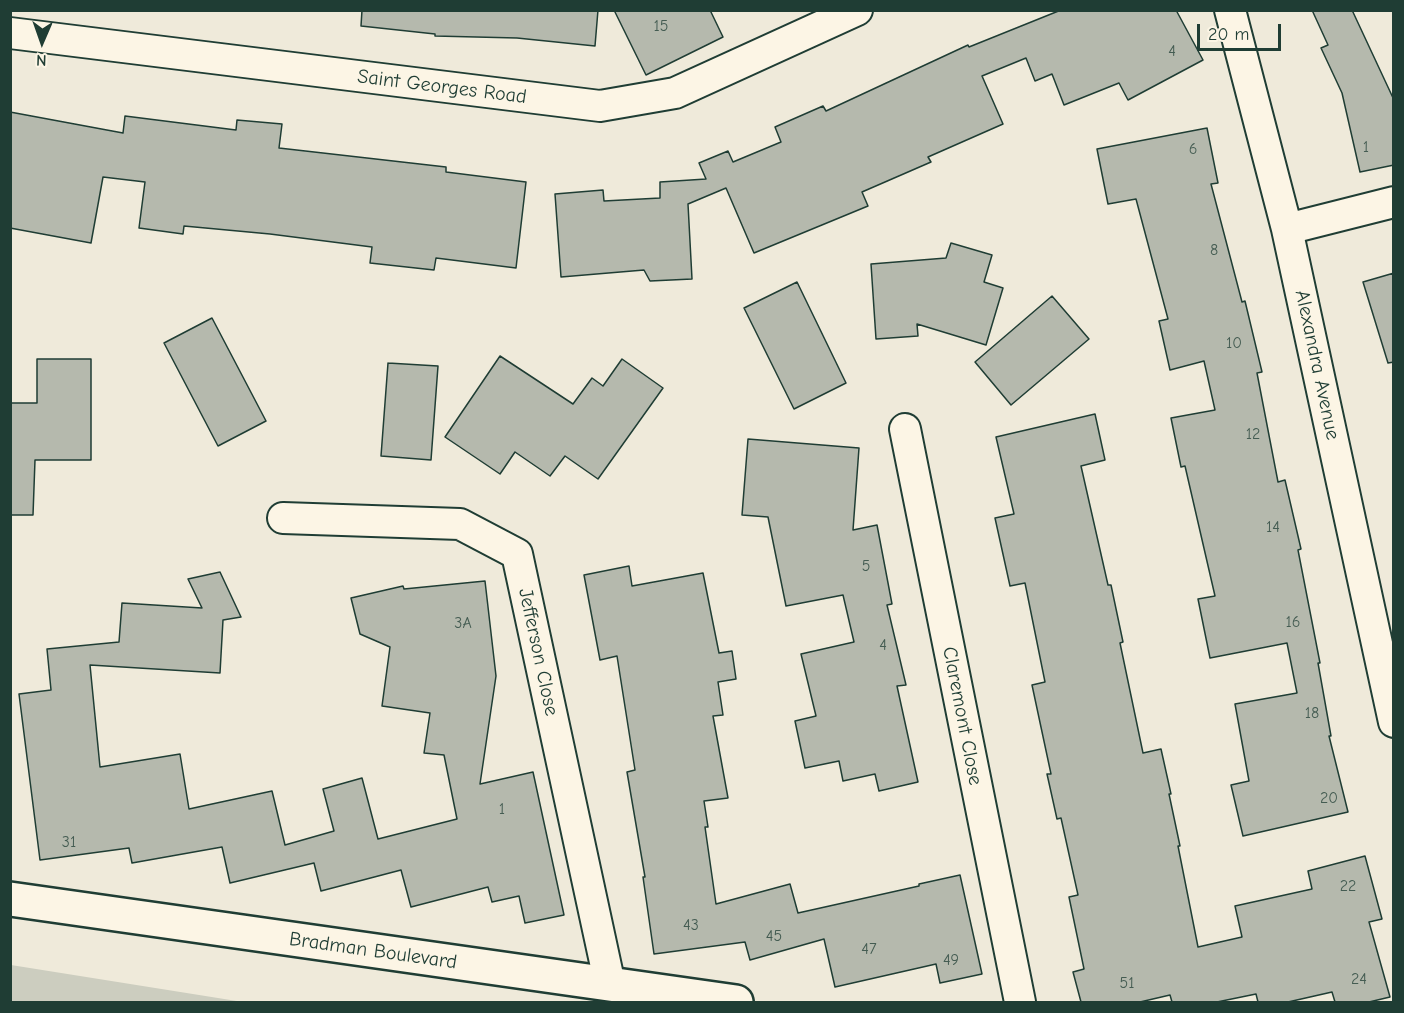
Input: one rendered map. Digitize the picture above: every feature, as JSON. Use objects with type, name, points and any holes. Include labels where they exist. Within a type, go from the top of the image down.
[{"type":"street","name":"Saint Georges Road","points":[[10,33],[600,106],[675,93],[857,10]]},
{"type":"street","name":"Alexandra Avenue","points":[[1230,10],[1287,229],[1394,723]]},
{"type":"street","points":[[1287,229],[1394,202]]},
{"type":"street","name":"Claremont Close","points":[[905,429],[1020,1002]]},
{"type":"street","name":"Jefferson Close","points":[[283,518],[460,524],[517,554],[610,985]]},
{"type":"street","name":"Bradman Boulevard","points":[[10,899],[736,1002]]},
{"type":"shaded area","points":[[11,965],[243,1002],[11,1002]]},
{"type":"building","points":[[362,10],[598,10],[595,46],[517,38],[435,36],[435,34],[361,26]]},
{"type":"building","points":[[614,10],[710,10],[723,37],[646,75]]},
{"type":"building","points":[[1061,10],[1176,10],[1203,60],[1128,100],[1119,83],[1064,105],[1052,74],[1035,81],[1026,58],[982,76],[1003,124],[928,157],[931,162],[862,192],[868,206],[754,253],[726,188],[688,204],[692,279],[650,281],[644,270],[561,277],[555,194],[603,190],[604,201],[660,198],[660,182],[706,179],[699,163],[728,151],[733,162],[781,142],[775,127],[823,106],[826,111],[968,45],[969,47]]},
{"type":"building","points":[[1312,10],[1352,10],[1394,100],[1394,165],[1360,172],[1342,93],[1321,48],[1328,45]]},
{"type":"building","points":[[10,112],[123,133],[125,116],[236,130],[237,120],[282,124],[279,148],[446,167],[446,172],[526,182],[516,268],[436,258],[434,270],[370,263],[372,247],[184,226],[183,234],[139,228],[145,182],[103,177],[91,243],[10,228]]},
{"type":"building","points":[[1207,128],[1218,183],[1211,184],[1242,302],[1245,301],[1262,372],[1257,373],[1278,482],[1285,480],[1301,549],[1298,550],[1320,663],[1318,663],[1331,736],[1329,736],[1348,812],[1243,836],[1231,785],[1249,781],[1235,704],[1297,693],[1287,643],[1210,658],[1198,599],[1215,596],[1185,466],[1181,467],[1171,418],[1215,410],[1204,361],[1170,370],[1159,321],[1168,319],[1136,199],[1108,204],[1097,149]]},
{"type":"building","points":[[951,243],[992,255],[984,282],[1003,288],[986,345],[917,324],[918,336],[876,339],[871,264],[946,258]]},
{"type":"building","points":[[1394,273],[1394,362],[1388,363],[1363,282]]},
{"type":"building","points":[[797,282],[846,383],[794,409],[744,308]]},
{"type":"building","points":[[1052,296],[1089,339],[1011,405],[975,362]]},
{"type":"building","points":[[212,318],[266,421],[218,446],[164,343]]},
{"type":"building","points":[[500,356],[573,404],[592,378],[603,386],[622,359],[663,388],[598,479],[565,456],[550,476],[515,452],[500,474],[445,437]]},
{"type":"building","points":[[37,359],[91,359],[91,460],[35,460],[33,515],[10,515],[10,403],[37,403]]},
{"type":"building","points":[[388,363],[438,366],[431,460],[381,456]]},
{"type":"building","points":[[1095,414],[1105,460],[1081,466],[1108,585],[1111,585],[1123,642],[1120,643],[1143,753],[1161,749],[1198,947],[1242,937],[1235,906],[1312,889],[1308,871],[1365,856],[1382,919],[1369,922],[1390,997],[1369,1002],[1335,1002],[1332,992],[1288,1002],[1258,1002],[1256,994],[1217,1002],[1172,1002],[1170,995],[1140,1002],[1081,1002],[1073,972],[1084,969],[1069,897],[1078,895],[1061,818],[1057,819],[1047,774],[1051,774],[1032,685],[1045,682],[1025,583],[1010,586],[995,518],[1014,514],[996,437]]},
{"type":"building","points":[[748,439],[859,448],[853,530],[877,525],[892,604],[887,605],[906,685],[897,686],[918,782],[879,791],[875,774],[843,781],[839,761],[805,768],[795,721],[816,716],[801,654],[854,642],[843,595],[786,606],[768,517],[742,515]]},
{"type":"building","points":[[629,566],[632,586],[703,573],[719,653],[732,651],[736,679],[718,682],[723,715],[713,716],[728,798],[704,801],[708,827],[705,827],[716,904],[790,884],[798,913],[960,875],[982,974],[940,983],[936,964],[835,987],[824,939],[750,960],[745,942],[654,954],[643,877],[645,877],[627,772],[635,770],[617,656],[600,660],[584,575]]},
{"type":"building","points":[[220,572],[241,617],[223,620],[220,673],[90,665],[100,767],[180,754],[189,809],[272,791],[285,845],[334,831],[323,789],[362,778],[378,839],[457,819],[444,755],[424,753],[430,713],[382,706],[390,647],[360,634],[351,598],[403,586],[404,589],[485,581],[496,676],[480,784],[533,772],[564,915],[525,923],[519,896],[492,902],[488,887],[411,907],[401,870],[321,891],[314,863],[230,883],[222,847],[132,863],[129,848],[40,860],[19,694],[51,690],[47,649],[119,642],[122,603],[202,608],[188,579]]}]
